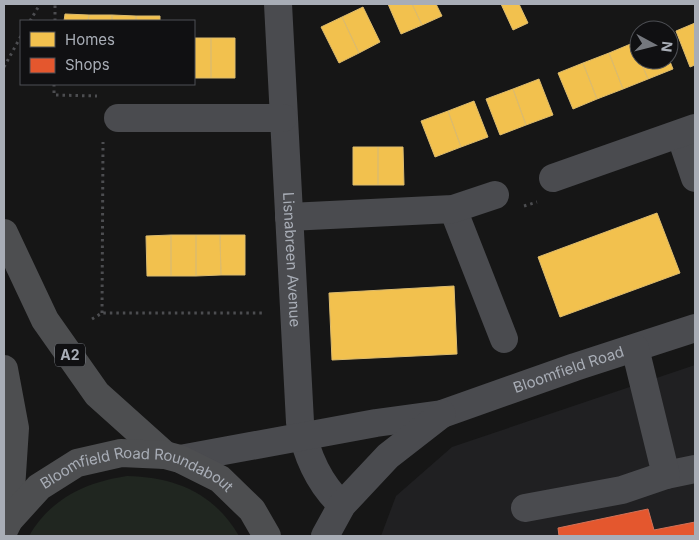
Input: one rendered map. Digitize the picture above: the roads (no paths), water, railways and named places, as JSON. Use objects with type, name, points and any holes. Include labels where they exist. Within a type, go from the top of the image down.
[{"type":"highway","name":"A2","points":[[4,233],[45,320],[97,394],[173,457]]},
{"type":"highway","name":"A2","points":[[4,369],[15,428],[6,525]]},
{"type":"highway","name":"Bloomfield Road Roundabout","points":[[6,525],[39,487],[77,463],[121,452],[173,457],[220,479],[252,510],[267,536]]},
{"type":"street","name":"Lisnabreen Avenue","points":[[278,4],[300,422],[303,437],[316,474],[330,494],[342,506]]},
{"type":"street","points":[[118,118],[284,118]]},
{"type":"street","points":[[553,178],[688,131],[695,178]]},
{"type":"street","points":[[288,217],[452,209],[494,195]]},
{"type":"street","points":[[452,209],[504,338]]},
{"type":"street","name":"Bloomfield Road","points":[[173,457],[303,437],[376,423],[442,414],[695,328]]},
{"type":"street","points":[[635,348],[666,475]]},
{"type":"street","name":"Bloomfield Road","points":[[325,536],[342,506],[388,456],[442,414]]},
{"type":"street","points":[[525,508],[622,490],[666,475],[695,469]]}]
